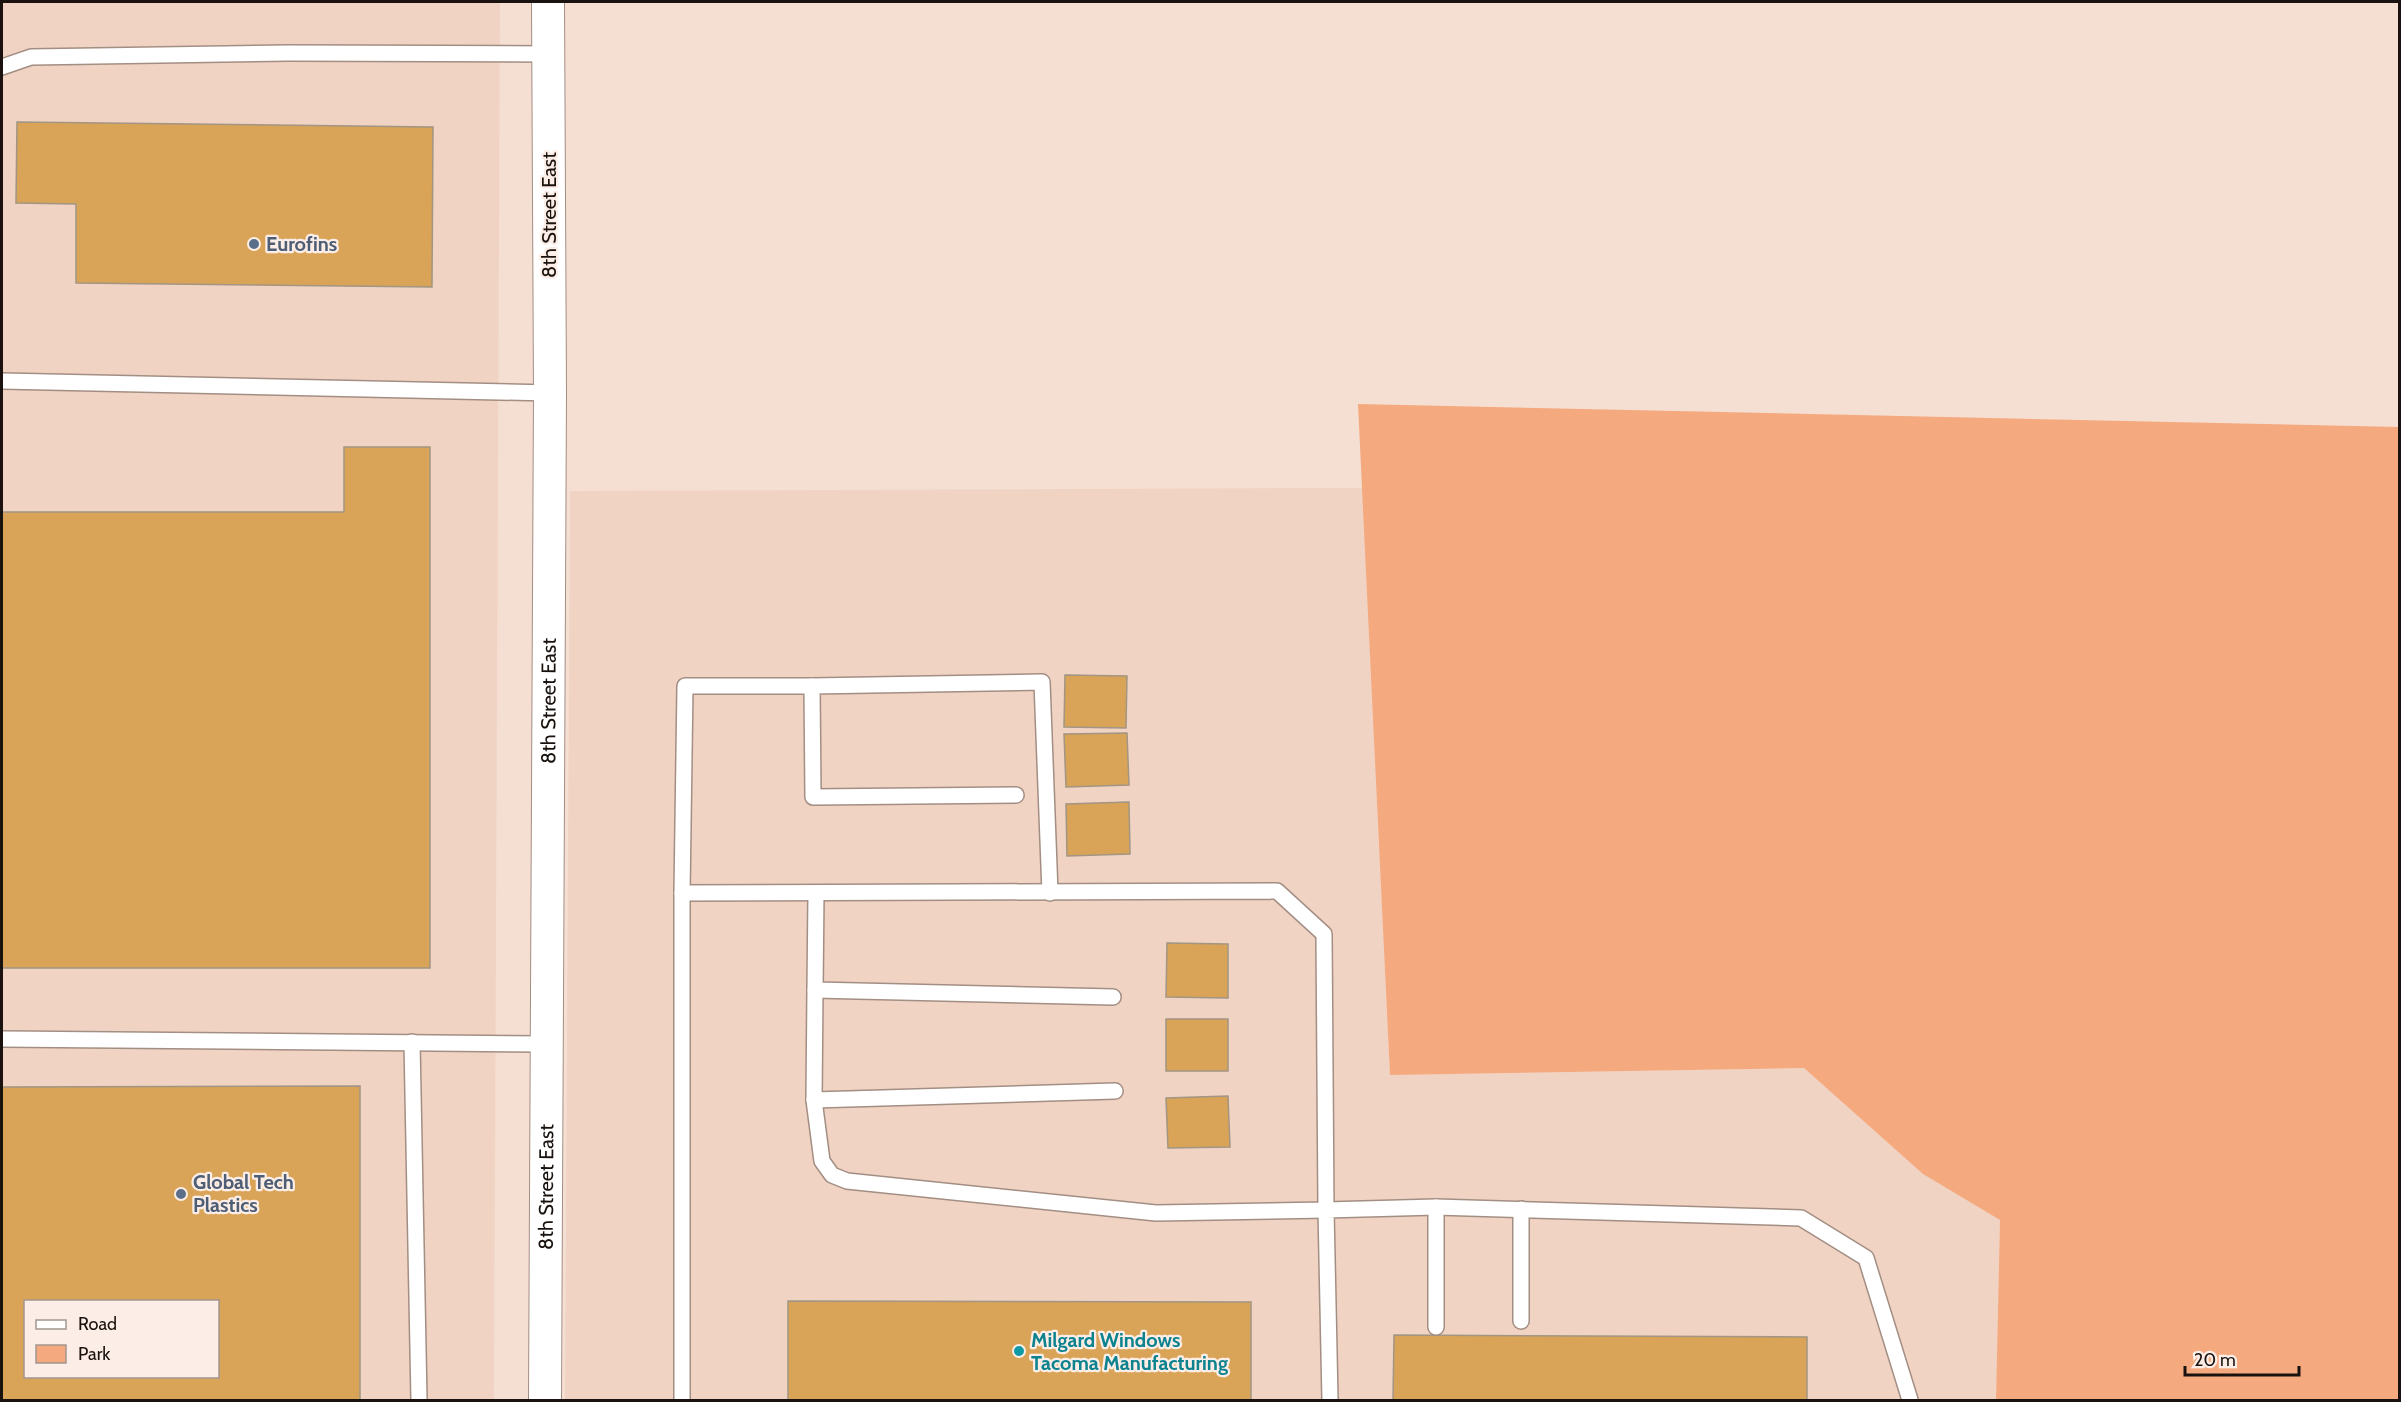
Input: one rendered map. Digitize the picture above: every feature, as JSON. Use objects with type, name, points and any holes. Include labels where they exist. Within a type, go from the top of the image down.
[{"type":"street","name":"8th Street East","points":[[545,1401],[550,393],[548,2]]},
{"type":"lane","points":[[2,67],[31,57],[288,53],[548,54]]},
{"type":"lane","points":[[2,381],[550,393]]},
{"type":"lane","points":[[682,1401],[682,892],[685,686],[1042,682],[1050,893]]},
{"type":"lane","points":[[812,686],[813,797],[1016,795]]},
{"type":"lane","points":[[682,892],[1278,891],[1324,934],[1330,1401]]},
{"type":"lane","points":[[816,893],[814,1100],[822,1161],[832,1175],[847,1181],[1156,1214],[1436,1207],[1801,1218],[1866,1258],[1910,1400]]},
{"type":"lane","points":[[815,990],[1113,997]]},
{"type":"lane","points":[[2,1039],[547,1044]]},
{"type":"lane","points":[[412,1042],[419,1401]]},
{"type":"lane","points":[[814,1100],[1115,1091]]},
{"type":"lane","points":[[1436,1207],[1436,1327]]},
{"type":"lane","points":[[1521,1209],[1521,1321]]},
{"type":"shaded area","points":[[2,2],[500,2],[494,1400],[2,1400]]},
{"type":"shaded area","points":[[1363,488],[1390,1075],[1804,1068],[1923,1174],[2000,1220],[1996,1400],[565,1400],[570,491]]},
{"type":"green space","points":[[1358,404],[2399,427],[2399,1400],[1996,1400],[2000,1220],[1923,1174],[1804,1068],[1390,1075]]},
{"type":"building","name":"Eurofins","points":[[17,122],[433,127],[432,287],[76,283],[76,204],[16,203]]},
{"type":"building","points":[[344,447],[430,447],[430,968],[2,968],[2,512],[344,512]]},
{"type":"building","points":[[1065,675],[1127,676],[1126,728],[1064,727]]},
{"type":"building","points":[[1127,733],[1129,785],[1066,787],[1064,734]]},
{"type":"building","points":[[1129,802],[1130,854],[1067,856],[1066,804]]},
{"type":"building","points":[[1167,943],[1228,944],[1228,998],[1166,997]]},
{"type":"building","points":[[1166,1019],[1228,1019],[1228,1071],[1166,1071]]},
{"type":"building","name":"Global Tech Plastics","points":[[360,1086],[360,1400],[2,1400],[2,1087]]},
{"type":"building","points":[[1228,1096],[1230,1147],[1168,1148],[1166,1098]]},
{"type":"building","name":"Milgard Windows Tacoma Manufacturing","points":[[788,1301],[1251,1302],[1251,1400],[788,1400]]},
{"type":"building","points":[[1394,1335],[1807,1337],[1807,1400],[1393,1400]]},
{"type":"place","name":"Eurofins","points":[[254,244]]},
{"type":"place","name":"Global Tech Plastics","points":[[181,1194]]},
{"type":"place","name":"Milgard Windows Tacoma Manufacturing","points":[[1019,1351]]}]
